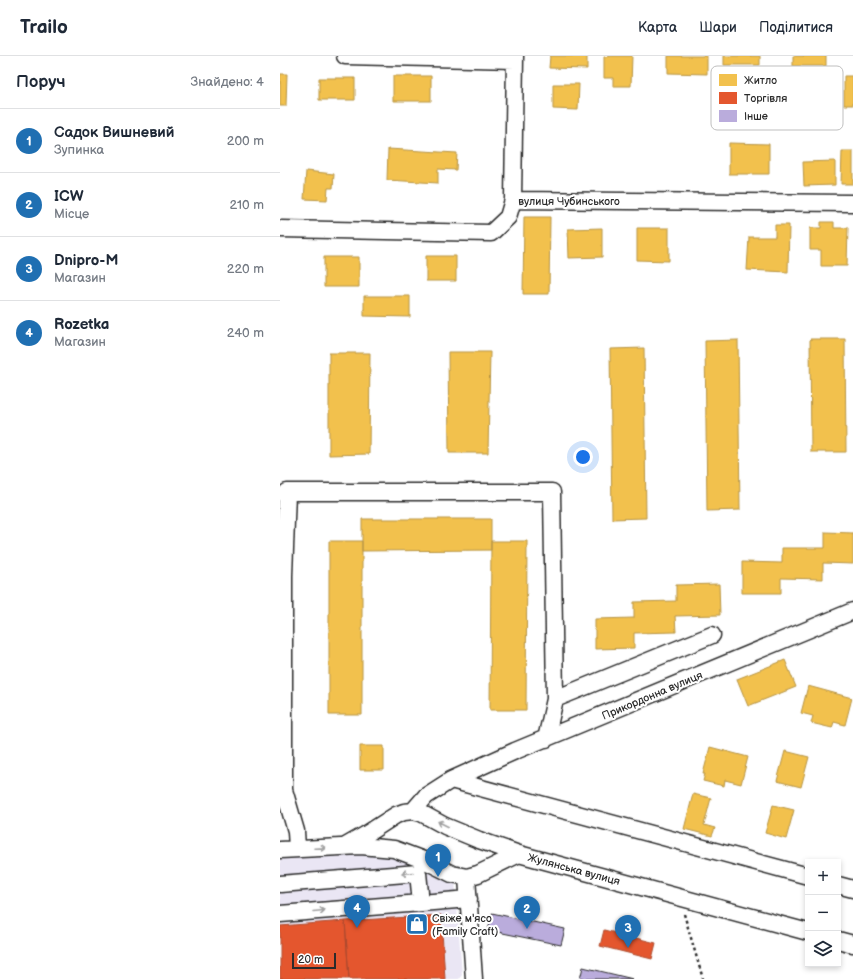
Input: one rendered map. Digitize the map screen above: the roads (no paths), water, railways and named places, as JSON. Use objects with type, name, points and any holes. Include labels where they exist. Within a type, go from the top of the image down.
[{"type":"street","points":[[345,56],[515,58],[513,200]]},
{"type":"street","name":"вулиця Чубинського","points":[[280,229],[491,233],[508,217],[513,200],[853,203]]},
{"type":"street","points":[[297,849],[296,831],[285,812],[284,790],[282,576],[287,492],[552,492],[555,699],[546,739]]},
{"type":"street","name":"Прикордонна вулиця","points":[[413,811],[426,796],[451,780],[853,610]]},
{"type":"street","points":[[555,699],[712,635]]},
{"type":"street","points":[[451,780],[805,875]]},
{"type":"street","points":[[344,847],[396,814],[413,811],[421,813],[445,826],[479,840],[519,854]]},
{"type":"street","points":[[388,820],[386,835],[388,842],[394,849]]},
{"type":"street","points":[[474,979],[469,899],[472,875],[483,865],[485,860],[479,840]]},
{"type":"street","points":[[280,850],[381,847],[394,849],[426,861],[452,874],[472,875]]},
{"type":"street","name":"Жулянська вулиця","points":[[472,875],[519,854],[805,931]]},
{"type":"street","points":[[280,884],[418,872],[421,903]]},
{"type":"street","points":[[841,885],[853,889]]},
{"type":"street","points":[[280,914],[469,899]]},
{"type":"street","points":[[841,941],[853,944]]},
{"type":"place","name":"Садок Вишневий","points":[[438,877]]},
{"type":"place","name":"Свіже м'ясо (Family Craft)","points":[[417,924]]},
{"type":"place","name":"Rozetka","points":[[357,928]]},
{"type":"place","name":"ICW","points":[[527,929]]},
{"type":"place","name":"Dnipro-M","points":[[628,948]]}]
